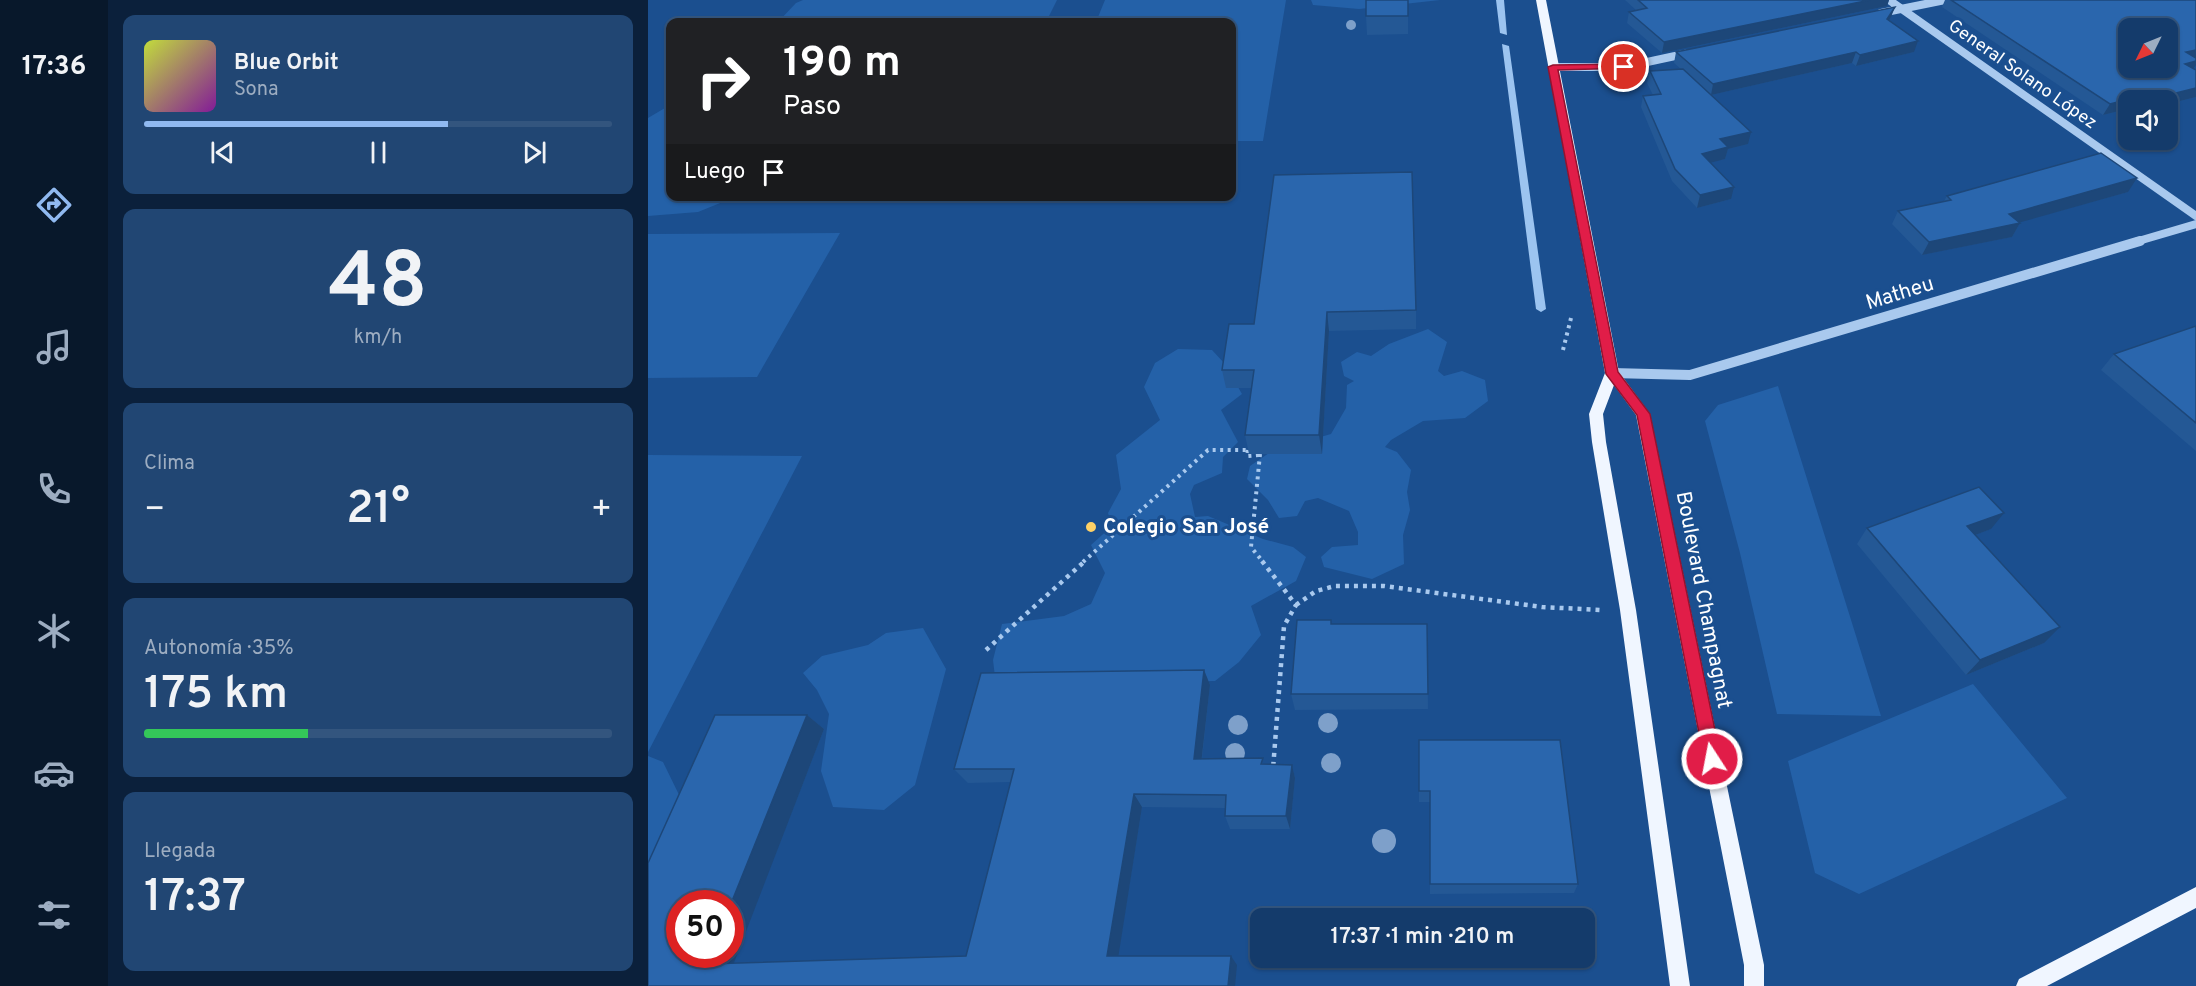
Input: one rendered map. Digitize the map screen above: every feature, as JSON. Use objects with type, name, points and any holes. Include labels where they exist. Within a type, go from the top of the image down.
[{"type":"main road","name":"Boulevard Champagnat","points":[[1541,0],[1612,374],[1643,414],[1754,965],[1754,986]]},
{"type":"main road","points":[[1612,374],[1596,414],[1628,610],[1680,986]]},
{"type":"main road","points":[[2026,986],[2196,897]]},
{"type":"street","name":"General Solano López","points":[[1889,0],[2196,216]]},
{"type":"street","points":[[1867,16],[1945,0]]},
{"type":"street","points":[[1553,67],[1624,67],[1694,52]]},
{"type":"street","name":"Matheu","points":[[1612,374],[1690,375],[2196,224]]},
{"type":"path","points":[[986,650],[1208,450],[1249,450],[1247,456],[1260,454],[1251,546],[1296,605]]},
{"type":"path","points":[[1272,773],[1284,626],[1296,605],[1316,591],[1335,586],[1384,586],[1542,607],[1628,610]]},
{"type":"shaded area","points":[[803,0],[1057,0],[1048,18],[782,18],[796,3]]},
{"type":"shaded area","points":[[1105,0],[1286,0],[1263,141],[1236,141],[1236,18],[1098,18]]},
{"type":"shaded area","points":[[1311,0],[1440,0],[1359,9],[1313,5]]},
{"type":"shaded area","points":[[666,107],[666,201],[725,201],[698,212],[648,216],[648,118]]},
{"type":"shaded area","points":[[840,233],[757,377],[648,378],[648,234]]},
{"type":"shaded area","points":[[1428,329],[1447,342],[1438,371],[1444,376],[1462,371],[1485,380],[1488,401],[1465,418],[1423,421],[1391,440],[1385,447],[1397,452],[1411,470],[1407,492],[1410,510],[1403,535],[1404,564],[1372,579],[1324,567],[1321,557],[1332,547],[1358,545],[1358,532],[1349,511],[1318,498],[1305,501],[1297,516],[1279,518],[1268,500],[1247,479],[1250,466],[1272,451],[1331,434],[1346,408],[1347,385],[1354,381],[1344,376],[1341,362],[1357,352],[1371,356],[1389,344]]},
{"type":"shaded area","points":[[1178,349],[1212,350],[1224,363],[1242,394],[1221,410],[1238,442],[1223,457],[1222,473],[1194,485],[1190,494],[1195,517],[1208,516],[1263,539],[1293,547],[1306,557],[1296,581],[1251,606],[1261,635],[1239,662],[1215,681],[996,685],[993,660],[1002,624],[1064,616],[1091,604],[1105,573],[1091,545],[1112,526],[1108,513],[1121,489],[1116,455],[1160,420],[1144,387],[1155,363]]},
{"type":"shaded area","points":[[1778,386],[1881,716],[1777,714],[1740,553],[1705,421],[1718,405]]},
{"type":"shaded area","points":[[648,455],[802,456],[648,752]]},
{"type":"shaded area","points":[[923,628],[946,669],[915,785],[884,810],[833,807],[821,771],[829,714],[817,690],[803,673],[822,656],[868,645],[886,633]]},
{"type":"shaded area","points":[[1973,684],[2067,798],[1859,894],[1815,873],[1788,761]]},
{"type":"shaded area","points":[[648,756],[663,762],[683,803],[648,883]]},
{"type":"building","points":[[1366,0],[1408,0],[1408,16],[1366,16]]},
{"type":"building","points":[[1638,0],[1870,0],[1664,42],[1629,12],[1647,8]]},
{"type":"building","points":[[1951,0],[2196,0],[2196,50],[2186,52],[2196,58],[2196,61],[2185,64],[2196,70],[2196,88],[2178,92],[2178,90],[2118,90],[2118,102],[2110,104]]},
{"type":"building","points":[[1895,7],[1887,19],[1918,41],[1860,55],[1856,52],[1713,84],[1676,52]]},
{"type":"building","points":[[1683,69],[1751,132],[1720,139],[1728,147],[1702,154],[1734,187],[1700,195],[1675,169],[1643,96],[1661,94],[1650,71]]},
{"type":"building","points":[[2101,153],[2137,178],[2009,214],[2020,223],[1929,242],[1898,211],[1951,200],[1947,196]]},
{"type":"building","points":[[1412,172],[1416,310],[1327,312],[1319,435],[1245,435],[1254,370],[1222,370],[1229,324],[1254,324],[1274,175]]},
{"type":"building","points":[[2196,326],[2196,423],[2114,354]]},
{"type":"building","points":[[1979,487],[2004,513],[1967,526],[2060,627],[1980,660],[1867,528]]},
{"type":"building","points":[[1297,620],[1331,620],[1331,624],[1427,624],[1428,694],[1291,694]]},
{"type":"building","points":[[1204,670],[1194,759],[1263,758],[1261,764],[1292,765],[1286,816],[1225,816],[1226,795],[1134,794],[1107,956],[1231,956],[1228,986],[648,986],[648,863],[715,715],[807,715],[736,890],[666,890],[666,968],[744,968],[744,963],[966,956],[1014,769],[954,769],[981,673]]},
{"type":"building","points":[[1419,740],[1560,740],[1578,884],[1430,884],[1430,791],[1419,791]]},
{"type":"waterway","points":[[1500,0],[1504,33]]},
{"type":"waterway","points":[[1505,46],[1541,309]]},
{"type":"place","name":"Colegio San José","points":[[1091,527]]},
{"type":"route","points":[[1624,67],[1553,67],[1612,374],[1643,414],[1712,759]]}]
